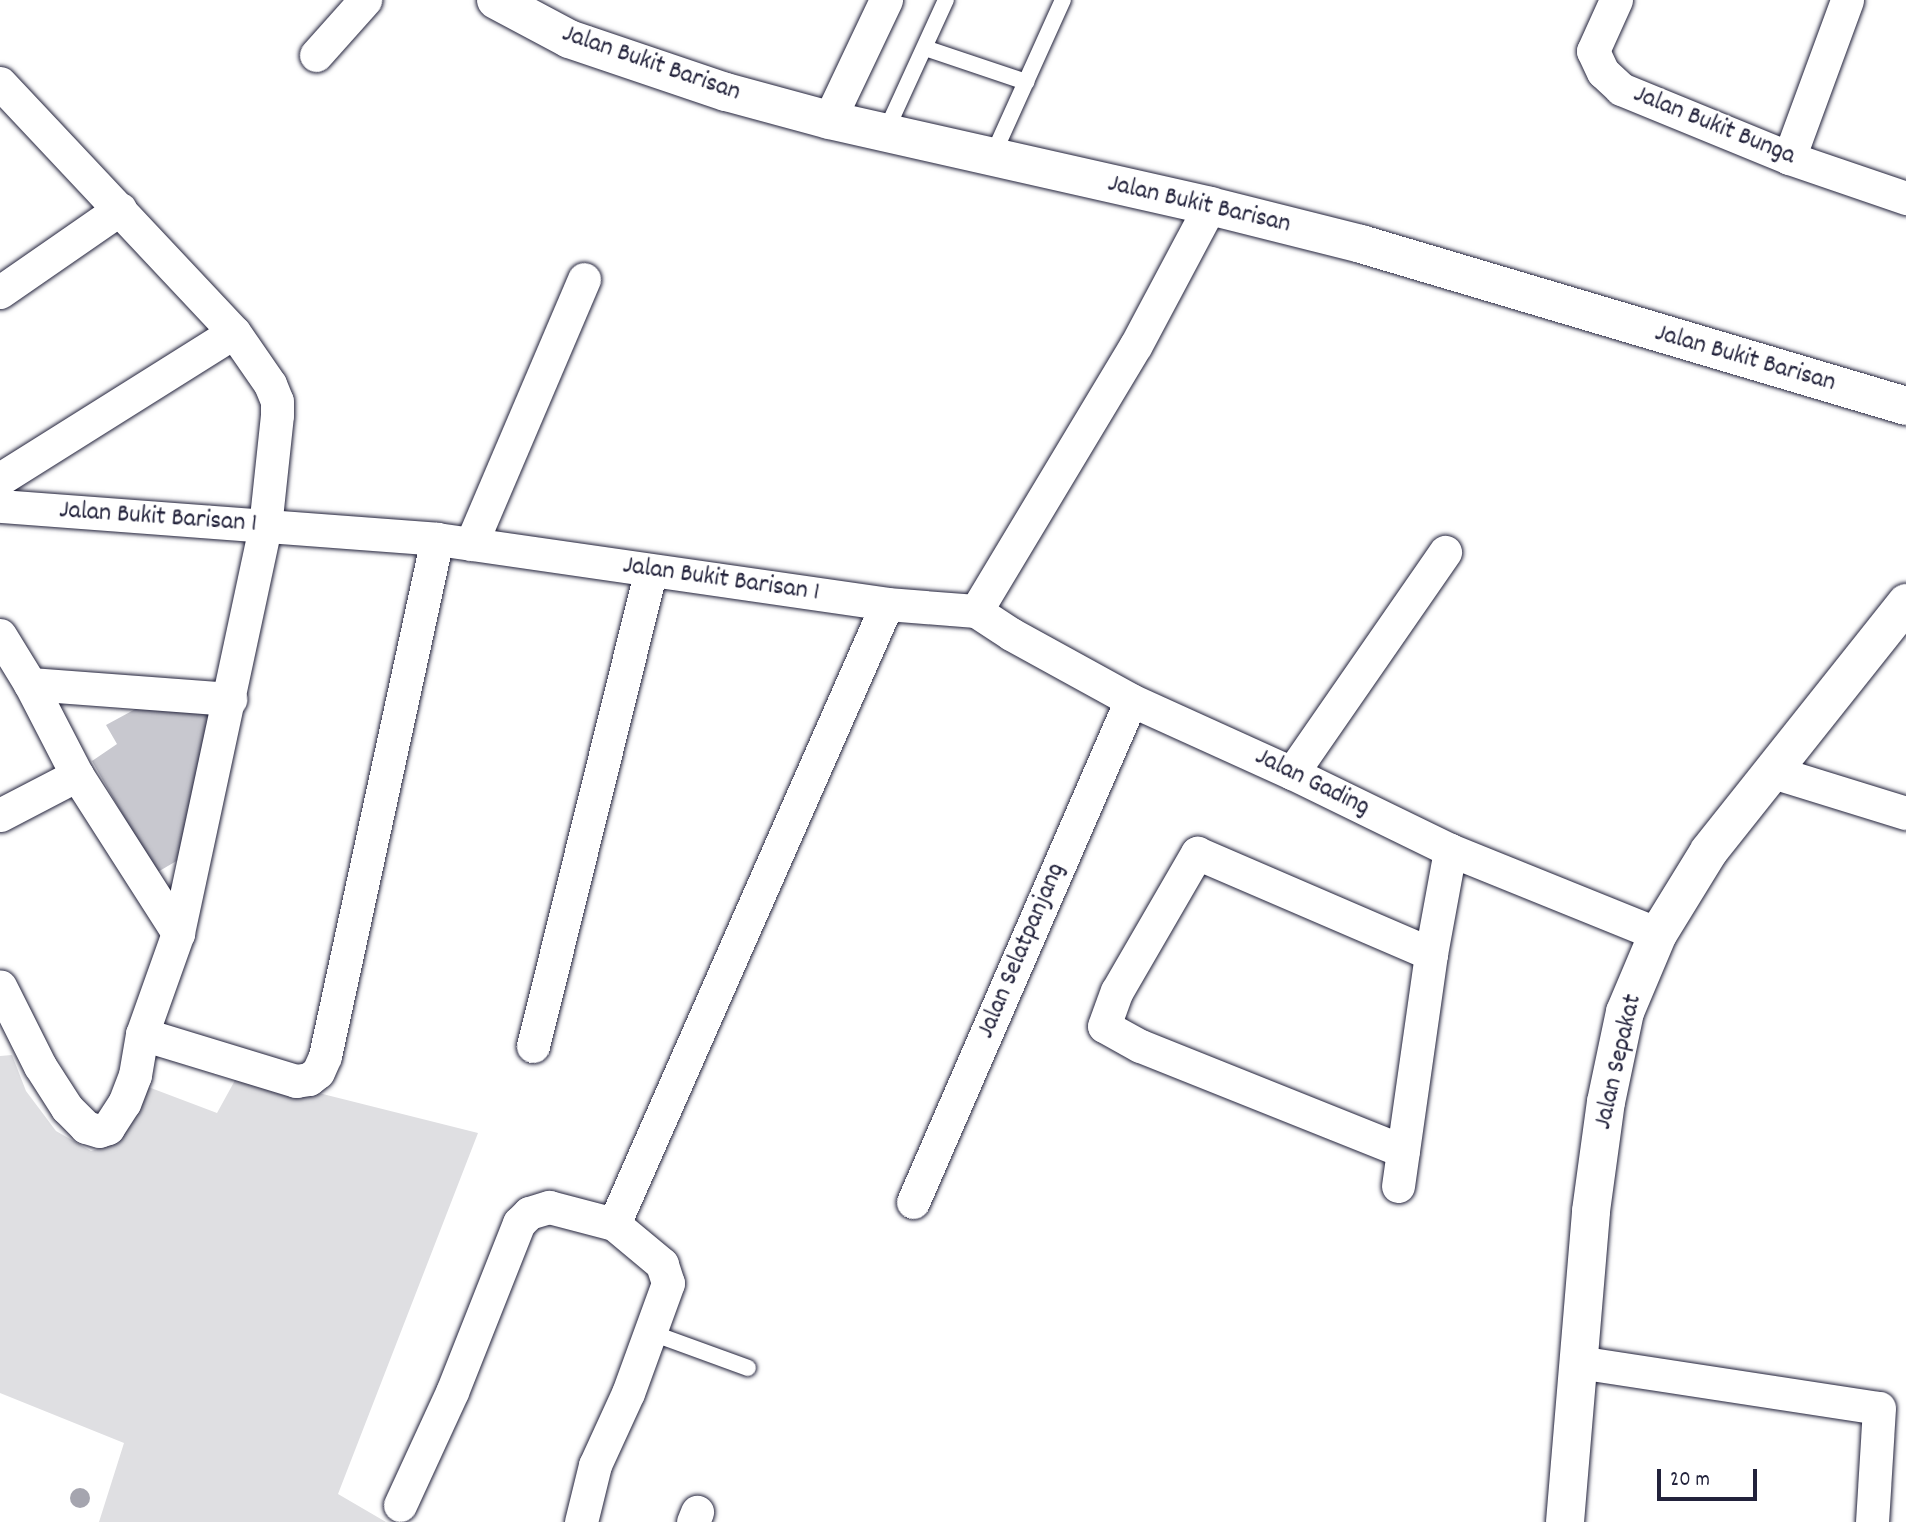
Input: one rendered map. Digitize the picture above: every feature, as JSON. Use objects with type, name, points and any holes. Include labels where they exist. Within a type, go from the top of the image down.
[{"type":"main road","name":"Jalan Bukit Barisan","points":[[496,0],[569,39],[726,92],[829,120],[1210,206],[1361,244],[1906,406]]},
{"type":"main road","name":"Jalan Sepakat","points":[[1565,1522],[1591,1211],[1606,1102],[1625,1012],[1658,934],[1709,851],[1906,603]]},
{"type":"street","points":[[316,55],[365,0]]},
{"type":"street","points":[[829,120],[886,0]]},
{"type":"street","name":"Jalan Bukit Bunga","points":[[1616,0],[1593,51],[1595,60],[1611,81],[1633,94],[1789,158],[1906,198]]},
{"type":"street","points":[[1789,158],[1847,0]]},
{"type":"street","points":[[0,986],[40,1066],[67,1108],[76,1119],[93,1130],[108,1128],[124,1103],[135,1075],[142,1034],[178,933],[265,527],[277,401],[270,384],[234,332],[120,209],[5,98]]},
{"type":"street","points":[[976,611],[1136,345],[1210,206]]},
{"type":"street","points":[[0,292],[120,209]]},
{"type":"street","points":[[471,544],[584,279]]},
{"type":"street","points":[[0,479],[234,332]]},
{"type":"street","name":"Jalan Bukit Barisan 1","points":[[0,506],[437,539],[887,604],[976,611]]},
{"type":"street","points":[[142,1034],[296,1081],[309,1079],[318,1072],[325,1056],[437,539]]},
{"type":"street","points":[[1293,773],[1445,552]]},
{"type":"street","points":[[533,1046],[651,570]]},
{"type":"street","points":[[614,1224],[887,604]]},
{"type":"street","name":"Jalan Gading","points":[[976,611],[1011,634],[1130,700],[1293,773],[1450,850],[1658,934]]},
{"type":"street","points":[[0,635],[30,684],[77,775],[178,933]]},
{"type":"street","points":[[30,684],[230,699]]},
{"type":"street","name":"Jalan Selatpanjang","points":[[913,1202],[1130,700]]},
{"type":"street","points":[[1770,771],[1906,813]]},
{"type":"street","points":[[0,815],[77,775]]},
{"type":"street","points":[[1398,1186],[1431,954],[1450,850]]},
{"type":"street","points":[[1403,1151],[1140,1046],[1104,1026],[1116,991],[1197,853],[1431,954]]},
{"type":"street","points":[[400,1505],[452,1392],[519,1223],[529,1213],[549,1208],[614,1224],[662,1264],[668,1277],[652,1333],[596,1465],[581,1522]]},
{"type":"street","points":[[1578,1362],[1892,1410],[1871,1522]]},
{"type":"lane","points":[[885,133],[946,0]]},
{"type":"lane","points":[[992,157],[1063,0]]},
{"type":"lane","points":[[925,48],[1026,82]]},
{"type":"lane","points":[[652,1333],[748,1368]]},
{"type":"shaded area","points":[[12,1055],[26,1091],[56,1131],[91,1151],[113,1144],[143,1085],[217,1113],[239,1073],[478,1133],[338,1494],[386,1522],[99,1522],[124,1443],[0,1393],[0,1056]]},
{"type":"building","points":[[154,699],[216,712],[190,853],[156,873],[92,761],[117,744],[106,725]]}]
